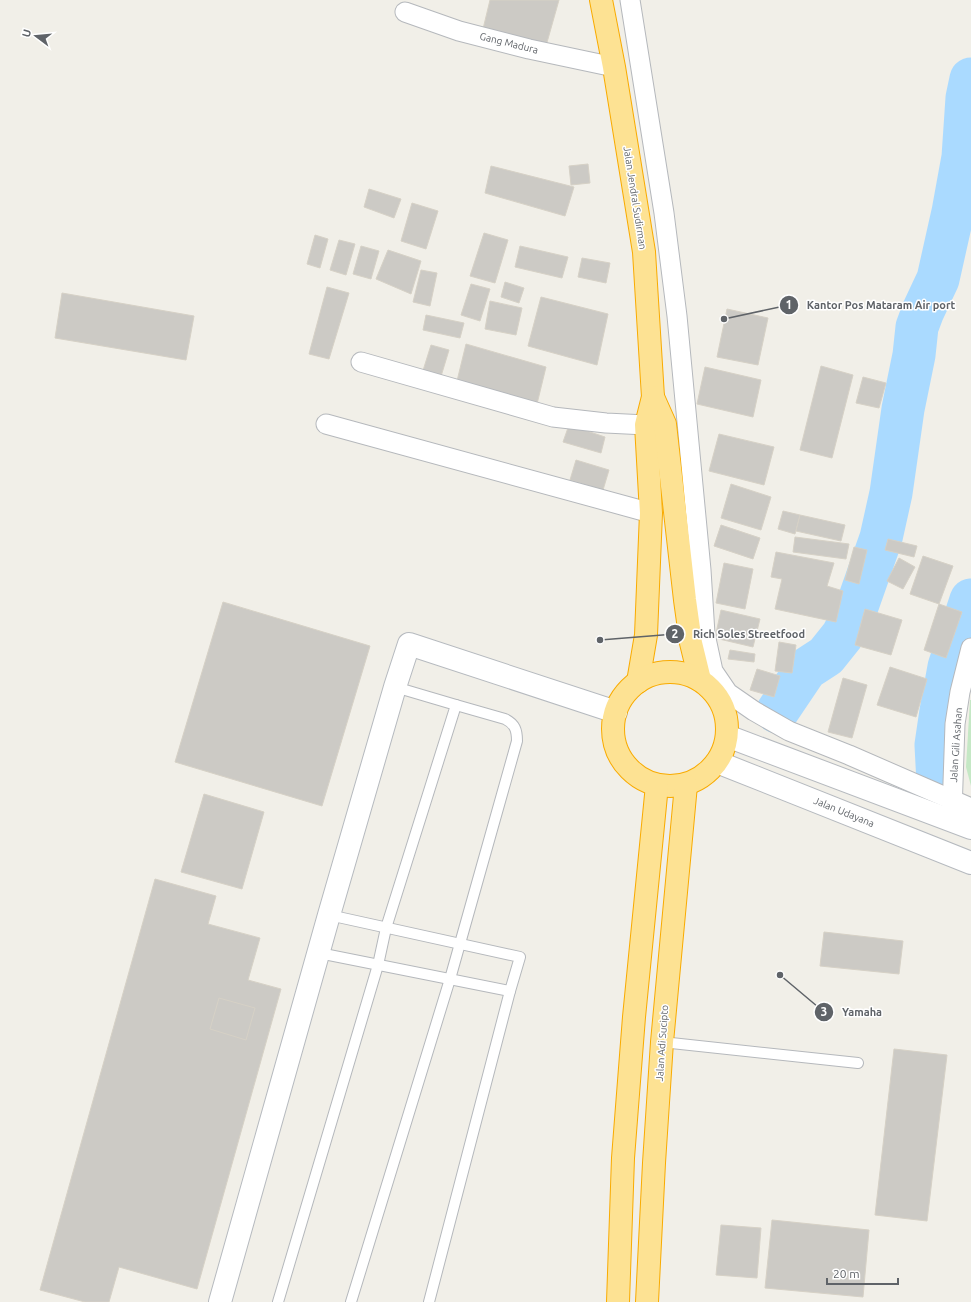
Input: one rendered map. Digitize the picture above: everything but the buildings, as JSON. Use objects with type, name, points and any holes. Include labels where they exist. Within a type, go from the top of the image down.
[{"type":"highway","name":"Jalan Jendral Sudirman","points":[[601,0],[614,67],[644,252],[655,425]]},
{"type":"highway","points":[[638,682],[646,635],[655,425]]},
{"type":"highway","points":[[655,425],[691,643],[700,680]]},
{"type":"highway","points":[[665,672],[683,673],[700,680],[714,692],[724,708],[727,736],[725,745],[717,762],[703,776],[686,785],[666,787],[648,782],[632,772],[620,758],[614,740],[613,731],[616,712],[624,695],[638,682],[655,674],[665,672]]},
{"type":"highway","points":[[618,1302],[623,1158],[634,1018],[657,785]]},
{"type":"highway","name":"Jalan Adi Sucipto","points":[[647,1302],[662,1042],[686,785]]},
{"type":"street","points":[[630,0],[664,213],[678,316],[702,570],[705,634],[713,671],[728,693],[754,712],[789,731],[849,755],[958,816]]},
{"type":"street","name":"Gang Madura","points":[[405,12],[459,31],[614,67]]},
{"type":"street","points":[[361,362],[553,417],[606,423],[655,425]]},
{"type":"street","points":[[326,424],[651,513]]},
{"type":"street","points":[[220,1302],[329,915],[395,686],[409,644],[616,712]]},
{"type":"street","name":"Jalan Gili Asahan","points":[[958,816],[955,724],[965,694],[970,653]]},
{"type":"street","points":[[727,736],[958,816]]},
{"type":"street","name":"Jalan Udayana","points":[[717,762],[971,863]]},
{"type":"street","points":[[958,816],[971,808]]},
{"type":"lane","points":[[351,1302],[450,979],[517,741],[515,727],[511,722],[505,719],[395,686]]},
{"type":"lane","points":[[278,1302],[378,965],[386,928],[456,705]]},
{"type":"lane","points":[[329,915],[520,957],[429,1302]]},
{"type":"lane","points":[[319,953],[510,991]]},
{"type":"lane","points":[[662,1042],[858,1063]]},
{"type":"green space","points":[[971,700],[971,786],[966,767]]},
{"type":"waterway","points":[[777,712],[806,669],[826,656],[842,636],[855,612],[881,538],[891,493],[903,409],[914,355],[917,327],[938,279],[953,212],[963,157],[967,98],[971,79]]},
{"type":"waterway","points":[[938,783],[936,745],[941,711],[949,667],[971,600]]},
{"type":"place","name":"Kantor Pos Mataram Air port","points":[[724,319]]},
{"type":"place","name":"Rich Soles Streetfood","points":[[600,640]]},
{"type":"place","name":"Yamaha","points":[[780,975]]}]
